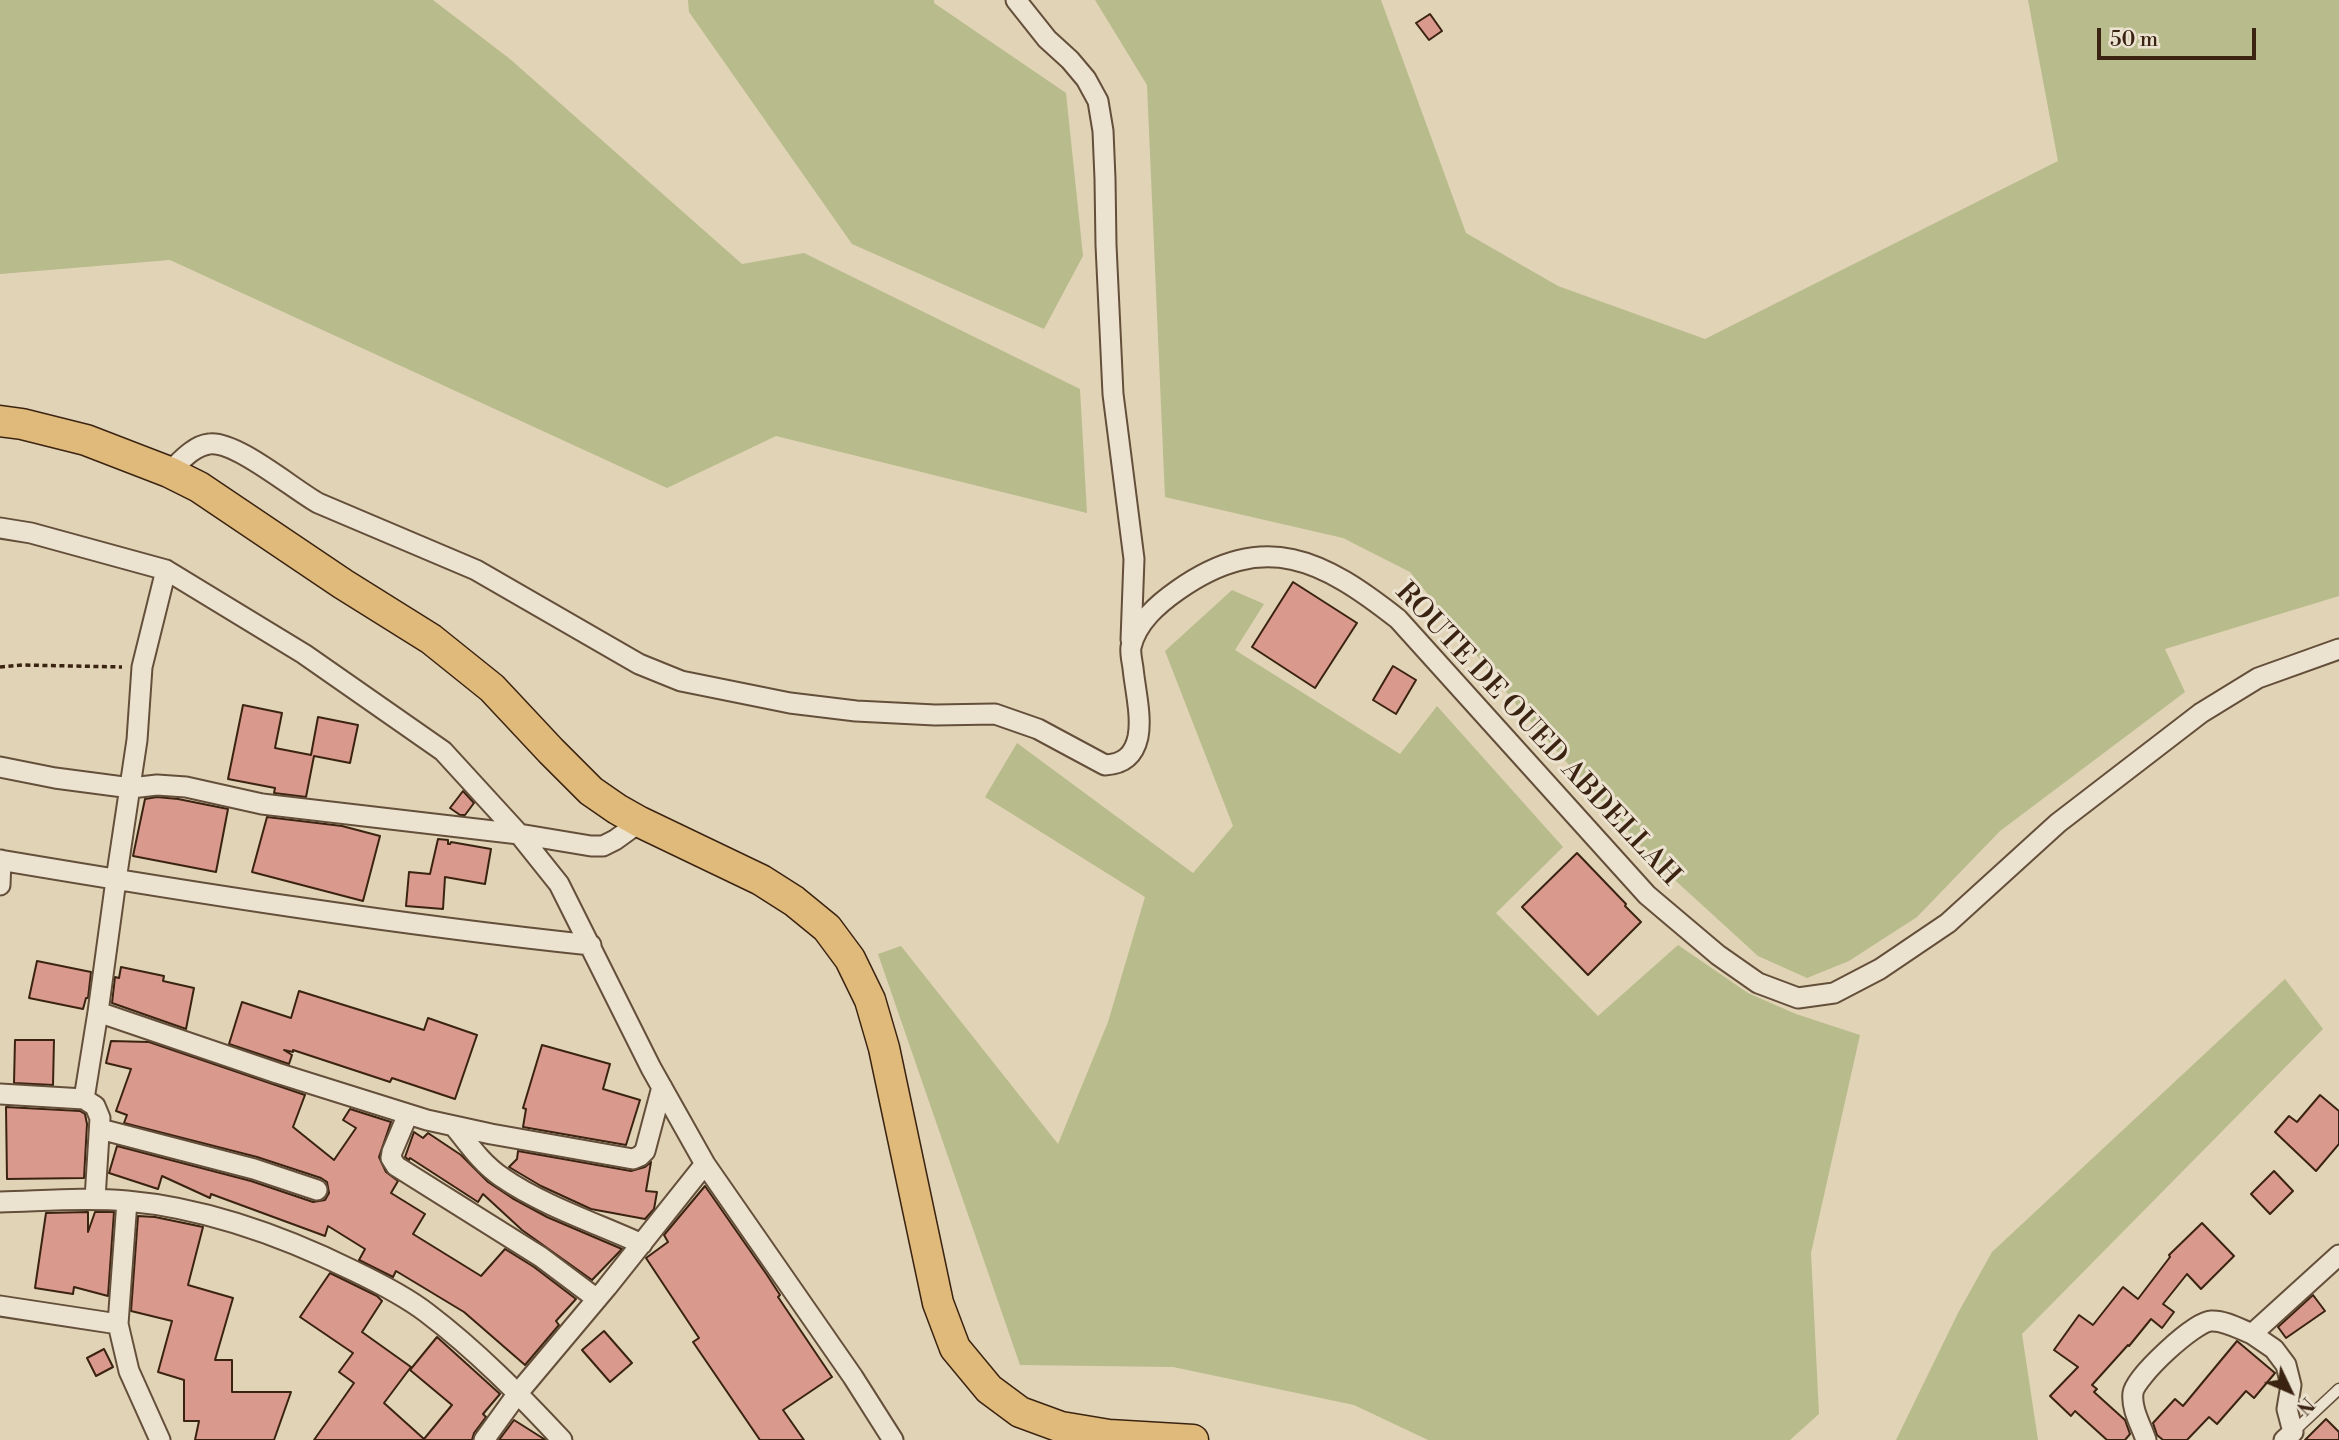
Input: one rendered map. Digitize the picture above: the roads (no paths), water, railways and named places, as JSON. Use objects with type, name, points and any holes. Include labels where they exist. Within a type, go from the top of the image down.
[{"type":"main road","points":[[0,421],[86,440],[169,472],[224,503],[343,584],[431,639],[492,688],[592,791],[640,822],[761,880],[794,901],[827,928],[850,959],[870,1000],[884,1048],[938,1304],[955,1348],[989,1389],[1020,1412],[1061,1427],[1109,1435],[1193,1440]]},
{"type":"street","points":[[169,472],[196,449],[208,444],[225,445],[318,503],[476,570],[639,664],[681,681],[790,703],[856,711],[935,715],[995,714],[1038,729],[1105,765],[1118,764],[1128,758],[1138,737],[1139,721],[1130,648],[1134,559],[1113,394],[1103,131],[1098,100],[1086,79],[1047,39],[1016,0]]},
{"type":"street","points":[[0,528],[31,533],[166,570],[304,654],[443,751],[519,834],[559,884],[662,1087],[705,1164],[831,1345],[893,1440]]},
{"type":"street","name":"ROUTE DE OUED ABDELLAH","points":[[1130,648],[1142,624],[1160,603],[1188,583],[1219,567],[1270,555],[1296,560],[1331,573],[1362,591],[1398,619],[1647,895],[1718,955],[1758,983],[1798,998],[1834,993],[1880,969],[1948,923],[2058,823],[2201,713],[2258,678],[2339,649]]},
{"type":"street","points":[[84,1099],[131,788],[142,667],[166,570]]},
{"type":"street","points":[[0,767],[55,779],[131,788],[157,785],[186,787],[262,804],[519,834],[591,846],[603,846],[640,822]]},
{"type":"street","points":[[0,885],[1,860],[116,880],[477,933],[591,945]]},
{"type":"street","points":[[99,1012],[277,1073],[408,1114],[454,1126],[633,1158],[645,1151],[662,1087]]},
{"type":"street","points":[[0,1094],[84,1099],[99,1111],[95,1199]]},
{"type":"street","points":[[408,1114],[392,1152],[391,1158],[396,1166],[541,1257],[597,1299]]},
{"type":"street","points":[[454,1126],[475,1153],[503,1178],[642,1244]]},
{"type":"street","points":[[100,1129],[254,1169],[317,1190]]},
{"type":"street","points":[[485,1440],[518,1393],[705,1164]]},
{"type":"street","points":[[0,1202],[95,1199],[127,1201],[183,1209],[271,1235],[337,1263],[385,1287],[425,1312],[493,1367],[562,1440]]},
{"type":"street","points":[[127,1201],[118,1324],[129,1371],[160,1440]]},
{"type":"street","points":[[2252,1334],[2339,1255]]},
{"type":"street","points":[[0,1306],[118,1324]]},
{"type":"street","points":[[2146,1440],[2134,1407],[2133,1391],[2139,1379],[2193,1328],[2210,1321],[2252,1334],[2274,1349],[2287,1365],[2291,1385],[2287,1409],[2288,1436]]},
{"type":"lane","points":[[2288,1436],[2339,1389]]}]
